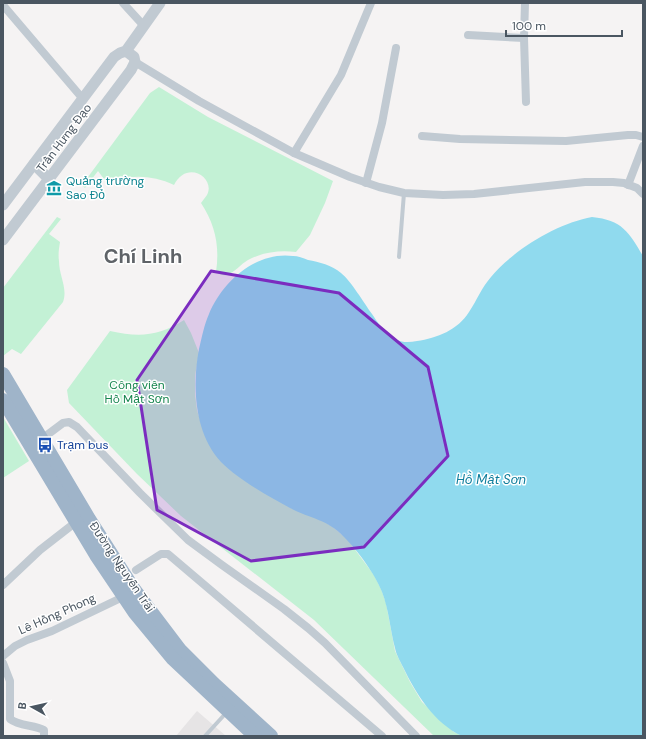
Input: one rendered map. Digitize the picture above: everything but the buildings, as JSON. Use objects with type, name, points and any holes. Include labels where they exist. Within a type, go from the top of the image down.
[{"type":"highway","name":"Đường Nguyễn Trãi","points":[[3,374],[76,522],[96,555],[180,650],[214,684],[271,736]]},
{"type":"highway","name":"Đường Nguyễn Trãi","points":[[3,400],[36,443],[89,519],[128,592],[172,659],[254,736]]},
{"type":"street","points":[[123,3],[144,26]]},
{"type":"street","name":"Trần Hưng Đạo","points":[[3,205],[114,56],[126,51],[160,3]]},
{"type":"street","points":[[294,153],[341,75],[371,3]]},
{"type":"street","points":[[525,3],[524,38],[526,102]]},
{"type":"street","points":[[3,5],[83,99]]},
{"type":"street","points":[[468,34],[524,38]]},
{"type":"street","points":[[366,183],[382,123],[396,48]]},
{"type":"street","points":[[126,51],[134,57],[135,62],[199,101],[294,153],[366,183],[404,193],[443,195],[474,194],[585,182],[613,182],[624,183],[637,188],[643,194]]},
{"type":"street","name":"Trần Hưng Đạo","points":[[3,240],[131,70],[135,62]]},
{"type":"street","points":[[422,136],[460,139],[566,141],[628,135],[643,137]]},
{"type":"street","points":[[628,185],[643,146]]},
{"type":"street","points":[[34,164],[49,179]]},
{"type":"street","points":[[36,443],[63,423],[69,422],[77,426],[140,493],[188,540],[308,628],[325,643],[416,736]]},
{"type":"street","points":[[3,585],[40,550],[76,522]]},
{"type":"street","points":[[136,570],[161,554],[168,554],[382,736]]},
{"type":"street","name":"Lê Hồng Phong","points":[[3,656],[15,646],[52,631],[128,592]]},
{"type":"street","points":[[3,663],[10,681],[10,719],[14,722],[38,727],[44,730],[44,736]]},
{"type":"lane","points":[[398,257],[404,193]]},
{"type":"lane","points":[[205,736],[227,711]]},
{"type":"highlighted area","points":[[211,271],[339,293],[428,367],[448,456],[364,547],[251,561],[157,510],[137,380]]},
{"type":"shaded area","points":[[197,711],[226,736],[176,736]]},
{"type":"green space","points":[[159,87],[208,117],[333,181],[325,203],[310,235],[296,252],[284,251],[266,253],[248,260],[227,275],[216,272],[217,244],[210,219],[201,203],[207,195],[209,189],[204,178],[193,172],[186,173],[180,177],[174,185],[157,179],[141,177],[124,178],[107,183],[98,171],[85,188],[82,185],[150,93]]},
{"type":"green space","points":[[57,217],[61,219],[49,234],[60,242],[59,266],[64,287],[63,302],[21,354],[12,349],[3,356],[3,288]]},
{"type":"green space","name":"Công viên Hồ Mật Sơn","points":[[184,320],[199,353],[195,376],[195,394],[197,410],[204,433],[255,487],[291,508],[323,521],[347,539],[374,575],[381,589],[386,603],[395,651],[410,682],[422,702],[454,732],[462,736],[434,736],[314,620],[181,516],[137,474],[69,403],[67,390],[110,331],[139,335],[157,333],[175,326]]},
{"type":"green space","points":[[3,417],[29,461],[3,478]]},
{"type":"water","name":"Hồ Mật Sơn","points":[[592,217],[618,224],[629,234],[643,256],[643,736],[462,736],[443,724],[434,716],[414,687],[396,653],[386,606],[379,585],[366,563],[349,543],[331,526],[290,508],[245,481],[228,469],[212,450],[200,423],[197,408],[197,363],[203,331],[207,318],[222,291],[242,271],[266,258],[293,256],[325,264],[341,273],[353,287],[385,332],[395,339],[409,342],[432,338],[459,324],[469,312],[491,277],[511,257],[537,239],[565,225]]},
{"type":"place","name":"Quảng trường Sao Đỏ","points":[[54,188]]},
{"type":"place","name":"Trạm bus","points":[[45,445]]},
{"type":"district","name":"Chí Linh","points":[[143,256]]}]
